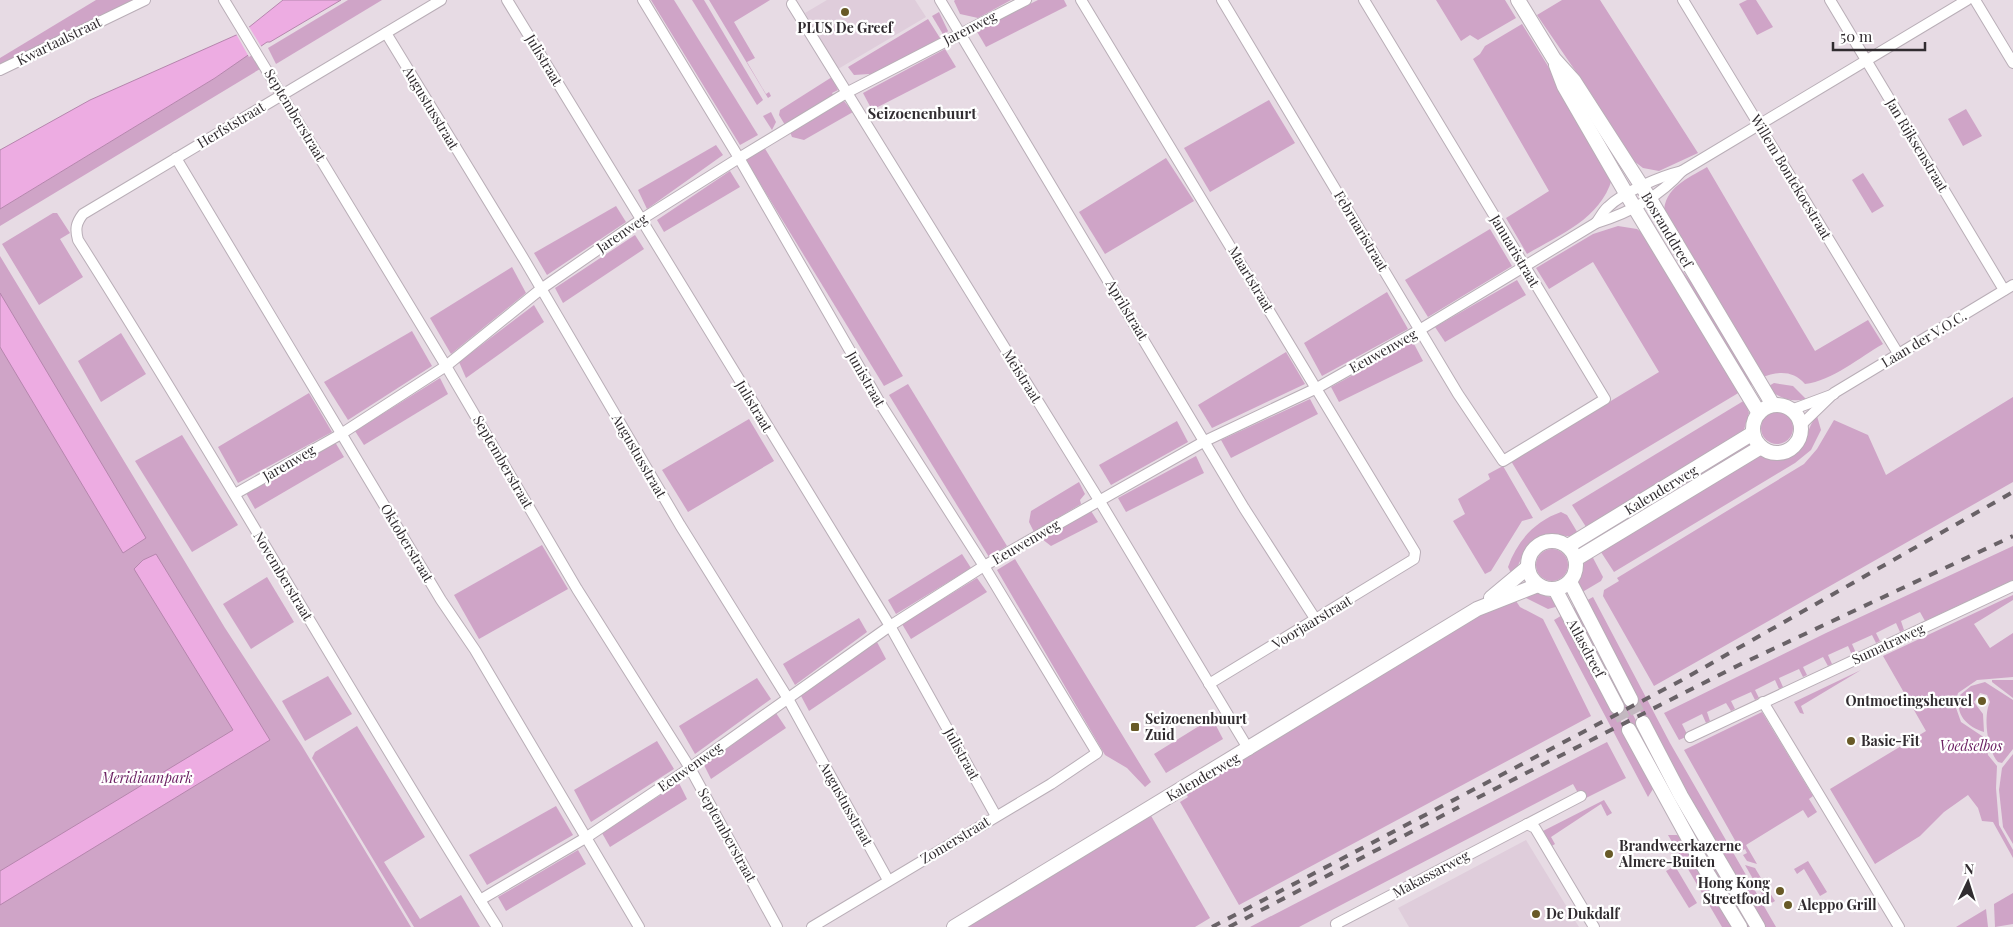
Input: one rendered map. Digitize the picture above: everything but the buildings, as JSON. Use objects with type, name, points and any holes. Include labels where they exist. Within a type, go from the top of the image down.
[{"type":"main road","name":"Bosranddreef","points":[[1520,4],[1554,60],[1564,86],[1634,208],[1759,413]]},
{"type":"main road","name":"Bosranddreef","points":[[1554,60],[1574,81],[1650,199],[1773,405]]},
{"type":"main road","points":[[1773,405],[1781,405],[1791,410],[1797,416],[1800,426],[1799,437],[1794,446],[1784,452],[1772,452],[1761,447],[1753,434],[1754,420],[1759,413],[1773,405]]},
{"type":"main road","name":"Kalenderweg","points":[[1568,546],[1753,434]]},
{"type":"main road","name":"Kalenderweg","points":[[1576,559],[1761,447]]},
{"type":"main road","points":[[1556,540],[1568,546],[1576,559],[1577,567],[1570,582],[1555,589],[1538,585],[1531,578],[1527,568],[1528,558],[1532,550],[1543,542],[1556,540]]},
{"type":"main road","name":"Kalenderweg","points":[[954,927],[1249,750],[1477,609],[1527,568]]},
{"type":"main road","name":"Atlasdreef","points":[[1570,582],[1631,700]]},
{"type":"main road","name":"Kalenderweg","points":[[1477,609],[1538,585]]},
{"type":"main road","name":"Atlasdreef","points":[[1555,589],[1617,707]]},
{"type":"main road","points":[[1643,724],[1675,799],[1740,927]]},
{"type":"main road","points":[[1629,730],[1758,927]]},
{"type":"street","name":"Kwartaalstraat","points":[[0,70],[146,0]]},
{"type":"street","name":"Septemberstraat","points":[[224,0],[446,366],[577,589],[690,768],[777,927]]},
{"type":"street","name":"Herfststraat","points":[[77,223],[83,214],[441,0]]},
{"type":"street","name":"Julistraat","points":[[507,0],[890,626],[996,816]]},
{"type":"street","name":"Junistraat","points":[[643,0],[739,158],[883,408],[984,566],[1097,753]]},
{"type":"street","name":"Aprilstraat","points":[[940,0],[1244,508],[1316,620]]},
{"type":"street","name":"Jarenweg","points":[[235,494],[341,434],[446,366],[541,289],[642,219],[739,158],[848,92],[960,32],[1026,0]]},
{"type":"street","name":"Maartstraat","points":[[1081,0],[1413,547],[1414,559]]},
{"type":"street","name":"Februaristraat","points":[[1222,0],[1421,329],[1458,394],[1503,461]]},
{"type":"street","name":"Januaristraat","points":[[1364,0],[1605,399],[1503,461]]},
{"type":"street","name":"Willem Bontekoestraat","points":[[1683,0],[1899,354]]},
{"type":"street","name":"Jan Rijksenstraat","points":[[1830,0],[2009,288]]},
{"type":"street","points":[[1682,171],[1967,0]]},
{"type":"street","points":[[1975,0],[2013,63]]},
{"type":"street","name":"Meistraat","points":[[792,4],[1099,500],[1249,750]]},
{"type":"street","name":"Augustusstraat","points":[[386,33],[541,289],[680,525],[787,697],[888,880]]},
{"type":"street","name":"Oktoberstraat","points":[[176,158],[444,604],[475,650],[639,927]]},
{"type":"street","name":"Eeuwenweg","points":[[1596,223],[1608,206],[1641,186],[1660,176],[1682,171]]},
{"type":"street","name":"Eeuwenweg","points":[[480,900],[587,837],[690,768],[787,697],[890,626],[984,566],[1205,441],[1317,388],[1525,268],[1596,223],[1615,217],[1650,199],[1668,186],[1682,171]]},
{"type":"street","name":"Novemberstraat","points":[[77,223],[78,240],[235,494],[497,927]]},
{"type":"street","name":"Laan der V.O.C.","points":[[1791,410],[1834,394],[2009,288]]},
{"type":"street","name":"Laan der V.O.C.","points":[[1800,426],[1834,394]]},
{"type":"street","name":"Voorjaarstraat","points":[[1209,684],[1414,559]]},
{"type":"street","name":"Sumatraweg","points":[[1690,737],[2013,586]]},
{"type":"street","points":[[1763,702],[1899,927]]},
{"type":"street","name":"Zomerstraat","points":[[812,927],[1051,784],[1097,753]]},
{"type":"street","name":"Makassarweg","points":[[1334,926],[1581,796]]},
{"type":"street","points":[[1527,824],[1535,828],[1594,927]]},
{"type":"shaded area","points":[[283,0],[341,0],[267,42],[215,78],[0,209],[0,150],[90,100],[243,32]]},
{"type":"shaded area","points":[[827,0],[915,0],[926,17],[838,69],[805,13]]},
{"type":"shaded area","points":[[0,293],[146,538],[123,553],[0,347]]},
{"type":"shaded area","points":[[156,554],[270,740],[0,905],[0,871],[233,730],[134,569],[143,560]]},
{"type":"shaded area","points":[[1526,840],[1579,927],[1409,927],[1398,908]]},
{"type":"green space","points":[[96,0],[134,0],[0,65],[0,58]]},
{"type":"green space","points":[[348,0],[382,0],[276,64],[268,48]]},
{"type":"green space","points":[[651,0],[674,0],[758,135],[740,145]]},
{"type":"green space","points":[[692,0],[704,0],[763,100],[757,105]]},
{"type":"green space","points":[[709,0],[770,0],[734,22],[755,58],[747,62],[766,94],[769,92],[771,96],[768,98]]},
{"type":"green space","points":[[955,0],[1011,0],[978,18],[960,14]]},
{"type":"green space","points":[[1038,0],[1064,0],[1067,6],[986,47],[976,30]]},
{"type":"green space","points":[[1436,0],[1505,0],[1516,18],[1478,40],[1470,35],[1461,41]]},
{"type":"green space","points":[[1562,0],[1600,0],[1698,153],[1659,171],[1643,168],[1630,158],[1594,98],[1537,15]]},
{"type":"green space","points":[[1747,0],[1756,0],[1773,27],[1757,35],[1739,4]]},
{"type":"green space","points":[[939,12],[948,31],[944,36],[932,16]]},
{"type":"green space","points":[[928,19],[940,38],[871,77],[869,74],[854,75],[848,67]]},
{"type":"green space","points":[[1522,24],[1559,84],[1612,179],[1606,193],[1589,215],[1566,232],[1527,254],[1506,218],[1549,191],[1473,59],[1480,54],[1485,46]]},
{"type":"green space","points":[[945,49],[956,67],[872,110],[863,93]]},
{"type":"green space","points":[[250,53],[260,69],[0,226],[0,209],[215,78]]},
{"type":"green space","points":[[832,77],[838,90],[832,93],[834,96],[785,125],[779,115],[780,110]]},
{"type":"green space","points":[[1269,100],[1295,143],[1210,192],[1184,148]]},
{"type":"green space","points":[[844,101],[853,112],[804,140],[792,137],[790,132]]},
{"type":"green space","points":[[1966,109],[1982,136],[1963,146],[1948,119]]},
{"type":"green space","points":[[771,112],[776,122],[772,130],[763,116]]},
{"type":"green space","points":[[716,145],[723,155],[647,209],[638,190]]},
{"type":"green space","points":[[764,147],[903,376],[884,386],[745,159]]},
{"type":"green space","points":[[1166,158],[1194,201],[1105,254],[1079,212]]},
{"type":"green space","points":[[1707,167],[1815,351],[1868,320],[1883,344],[1845,368],[1815,382],[1805,384],[1795,376],[1784,373],[1761,378],[1664,215],[1667,198],[1672,191],[1684,180]]},
{"type":"green space","points":[[730,171],[740,187],[664,232],[657,220]]},
{"type":"green space","points":[[1863,173],[1884,206],[1872,213],[1852,180]]},
{"type":"green space","points":[[616,206],[626,222],[547,275],[534,253]]},
{"type":"green space","points":[[53,213],[57,213],[70,233],[60,239],[83,277],[39,305],[2,244]]},
{"type":"green space","points":[[1644,213],[1670,254],[1705,301],[1755,383],[1747,387]]},
{"type":"green space","points":[[1618,226],[1637,229],[1646,236],[1740,392],[1541,511],[1511,461],[1659,372],[1593,262],[1549,289],[1536,268],[1593,234]]},
{"type":"green space","points":[[1490,229],[1512,266],[1428,317],[1405,280]]},
{"type":"green space","points":[[635,235],[644,249],[563,303],[555,288]]},
{"type":"green space","name":"Meridiaanpark","points":[[0,256],[225,628],[302,746],[411,927],[0,927]]},
{"type":"green space","points":[[512,267],[526,293],[451,354],[430,318]]},
{"type":"green space","points":[[1517,280],[1526,295],[1445,342],[1435,327]]},
{"type":"green space","points":[[1387,292],[1408,329],[1322,376],[1304,343]]},
{"type":"green space","points":[[534,305],[544,322],[466,378],[459,362]]},
{"type":"green space","points":[[412,331],[432,366],[348,420],[324,382]]},
{"type":"green space","points":[[121,333],[146,374],[101,402],[78,361]]},
{"type":"green space","points":[[1413,342],[1423,361],[1339,402],[1331,387]]},
{"type":"green space","points":[[1286,352],[1305,384],[1212,428],[1198,405]]},
{"type":"green space","points":[[440,378],[448,394],[364,445],[355,431]]},
{"type":"green space","points":[[1774,383],[1793,386],[1806,399],[1790,400],[1780,397],[1767,387]]},
{"type":"green space","points":[[908,384],[1007,546],[989,557],[889,395]]},
{"type":"green space","points":[[309,393],[332,432],[238,483],[218,447]]},
{"type":"green space","points":[[2013,397],[2013,482],[1654,686],[1603,596],[1604,590],[1619,581],[1617,578],[1804,464],[1817,449],[1834,420],[1868,435],[1886,475]]},
{"type":"green space","points":[[1310,399],[1318,414],[1231,458],[1221,440]]},
{"type":"green space","points":[[1745,400],[1749,413],[1743,433],[1588,530],[1572,505]]},
{"type":"green space","points":[[1777,412],[1789,416],[1793,428],[1789,440],[1777,444],[1765,440],[1761,428],[1765,416]]},
{"type":"green space","points":[[1817,416],[1821,430],[1811,450],[1795,463],[1614,572],[1599,549],[1759,455],[1785,457],[1796,452],[1805,441],[1811,425]]},
{"type":"green space","points":[[749,419],[774,461],[688,512],[662,470]]},
{"type":"green space","points":[[1177,421],[1188,442],[1111,485],[1099,465]]},
{"type":"green space","points":[[182,435],[238,525],[192,552],[135,461]]},
{"type":"green space","points":[[1749,441],[1753,447],[1595,542],[1591,536]]},
{"type":"green space","points":[[335,442],[344,457],[255,509],[246,493]]},
{"type":"green space","points":[[1196,456],[1204,473],[1126,512],[1118,498]]},
{"type":"green space","points":[[1503,466],[1533,518],[1522,521],[1491,571],[1485,574],[1453,521],[1465,514],[1458,499],[1490,479],[1488,474]]},
{"type":"green space","points":[[1079,482],[1085,494],[1080,500],[1081,504],[1034,532],[1029,522],[1031,511]]},
{"type":"green space","points":[[1091,511],[1098,522],[1051,546],[1042,539]]},
{"type":"green space","points":[[1561,512],[1567,515],[1579,535],[1549,535],[1534,540],[1529,545],[1512,575],[1508,567],[1516,549],[1528,533],[1543,521]]},
{"type":"green space","points":[[542,545],[568,589],[479,639],[454,595]]},
{"type":"green space","points":[[2013,546],[2013,580],[1925,621],[1920,612],[1901,621],[1904,630],[1900,632],[1896,623],[1876,633],[1880,641],[1876,643],[1872,635],[1852,644],[1856,653],[1852,655],[1848,646],[1828,655],[1832,664],[1828,666],[1823,657],[1803,667],[1807,675],[1803,677],[1799,669],[1779,678],[1783,687],[1779,689],[1775,680],[1755,690],[1759,698],[1755,700],[1751,692],[1731,701],[1735,709],[1731,711],[1726,703],[1707,712],[1710,721],[1706,723],[1702,714],[1682,724],[1688,736],[1679,740],[1664,713],[1826,633]]},
{"type":"green space","points":[[1552,549],[1564,553],[1568,565],[1564,577],[1552,581],[1540,577],[1536,565],[1540,553]]},
{"type":"green space","points":[[962,554],[971,568],[896,614],[888,600]]},
{"type":"green space","points":[[1591,554],[1603,577],[1601,581],[1579,594],[1578,583],[1580,573],[1584,563]]},
{"type":"green space","points":[[1015,559],[1151,782],[1145,787],[1127,768],[1105,755],[997,570]]},
{"type":"green space","points":[[267,577],[294,622],[251,649],[223,604]]},
{"type":"green space","points":[[977,578],[987,592],[911,639],[902,624]]},
{"type":"green space","points":[[1532,591],[1552,598],[1559,606],[1548,609],[1524,597]]},
{"type":"green space","name":"Voedselbos","points":[[2013,595],[2013,600],[1974,624],[1990,648],[2013,633],[2013,677],[1977,680],[1958,693],[1955,705],[1961,722],[1985,738],[1988,755],[1997,766],[1996,788],[1999,825],[2013,850],[2013,858],[1993,822],[1982,821],[1978,808],[1968,795],[1944,812],[1920,836],[1875,864],[1830,789],[1926,731],[1883,656]]},
{"type":"green space","points":[[1593,597],[1670,743],[1776,927],[1761,927],[1667,762],[1585,606],[1584,602]]},
{"type":"green space","points":[[1514,598],[1520,607],[1543,619],[1591,716],[1239,905],[1180,802],[1188,797],[1185,792],[1466,622]]},
{"type":"green space","points":[[1576,606],[1662,770],[1662,784],[1571,610]]},
{"type":"green space","points":[[1564,614],[1652,780],[1653,789],[1648,797],[1554,620]]},
{"type":"green space","points":[[859,618],[867,632],[795,685],[783,664]]},
{"type":"green space","points":[[877,642],[886,659],[809,711],[800,694]]},
{"type":"green space","points":[[1861,670],[1801,706],[1804,714],[1800,713],[1794,702]]},
{"type":"green space","points":[[328,676],[352,714],[305,741],[282,701]]},
{"type":"green space","points":[[757,678],[771,699],[695,754],[679,726]]},
{"type":"green space","points":[[1992,680],[2013,680],[2013,698],[1992,682]]},
{"type":"green space","points":[[1985,682],[2013,700],[2013,749],[2002,763],[1998,762],[1994,757],[1987,732],[1987,715],[1990,702],[1987,695],[1980,693],[1974,702],[1983,714],[1984,732],[1968,723],[1959,709],[1960,695],[1971,686]]},
{"type":"green space","points":[[1762,712],[1813,796],[1809,799],[1817,812],[1808,818],[1803,810],[1746,845],[1757,864],[1747,861],[1743,855],[1747,853],[1745,849],[1741,851],[1684,750]]},
{"type":"green space","points":[[776,713],[786,728],[711,779],[704,765]]},
{"type":"green space","points":[[1212,718],[1223,739],[1166,773],[1154,754]]},
{"type":"green space","points":[[357,726],[425,837],[384,862],[420,919],[461,895],[480,927],[414,927],[312,758],[315,752]]},
{"type":"green space","points":[[657,741],[674,769],[591,822],[574,790]]},
{"type":"green space","points":[[1607,742],[1626,778],[1586,798],[1582,791],[1578,793],[1573,784],[1299,927],[1250,927]]},
{"type":"green space","points":[[2013,754],[2013,844],[2003,827],[1999,790],[2002,768]]},
{"type":"green space","points":[[679,783],[687,799],[610,847],[602,833]]},
{"type":"green space","points":[[1604,800],[1612,813],[1607,816],[1601,804],[1551,837],[1555,844],[1550,847],[1541,832]]},
{"type":"green space","points":[[556,806],[573,835],[487,885],[469,855]]},
{"type":"green space","points":[[1150,814],[1210,918],[1195,927],[964,927]]},
{"type":"green space","points":[[1688,829],[1693,830],[1753,927],[1746,927]]},
{"type":"green space","points":[[1668,835],[1677,835],[1684,839],[1737,927],[1722,927]]},
{"type":"green space","points":[[578,850],[586,864],[506,911],[498,897]]},
{"type":"green space","points":[[1808,861],[1827,892],[1820,896],[1804,869],[1797,874],[1794,869]]},
{"type":"green space","points":[[1745,865],[1755,868],[1764,883],[1757,886]]},
{"type":"green space","points":[[1675,866],[1697,903],[1689,908],[1666,871]]},
{"type":"green space","points":[[1765,885],[1775,901],[1768,905],[1759,889]]},
{"type":"green space","points":[[2013,893],[2013,924],[1995,927],[1994,904]]},
{"type":"green space","points":[[1986,909],[1988,927],[1956,927]]},
{"type":"pier","points":[[248,25],[262,48],[249,57],[235,32]]},
{"type":"tunnel","points":[[1631,700],[1643,723]]},
{"type":"tunnel","points":[[1617,707],[1629,730]]},
{"type":"railway","points":[[1212,927],[1682,680],[2013,492]]},
{"type":"railway","points":[[1477,798],[1739,665],[2013,536]]},
{"type":"railway","points":[[1229,927],[1459,807]]},
{"type":"place","name":"PLUS De Greef","points":[[845,12]]},
{"type":"place","name":"Ontmoetingsheuvel","points":[[1982,701]]},
{"type":"place","name":"Seizoenenbuurt Zuid","points":[[1135,727]]},
{"type":"place","name":"Basic-Fit","points":[[1851,741]]},
{"type":"place","name":"Brandweerkazerne Almere-Buiten","points":[[1609,854]]},
{"type":"place","name":"Hong Kong Streetfood","points":[[1780,891]]},
{"type":"place","name":"Aleppo Grill","points":[[1788,905]]},
{"type":"place","name":"De Dukdalf","points":[[1536,914]]},
{"type":"district","name":"Seizoenenbuurt","points":[[922,114]]}]
